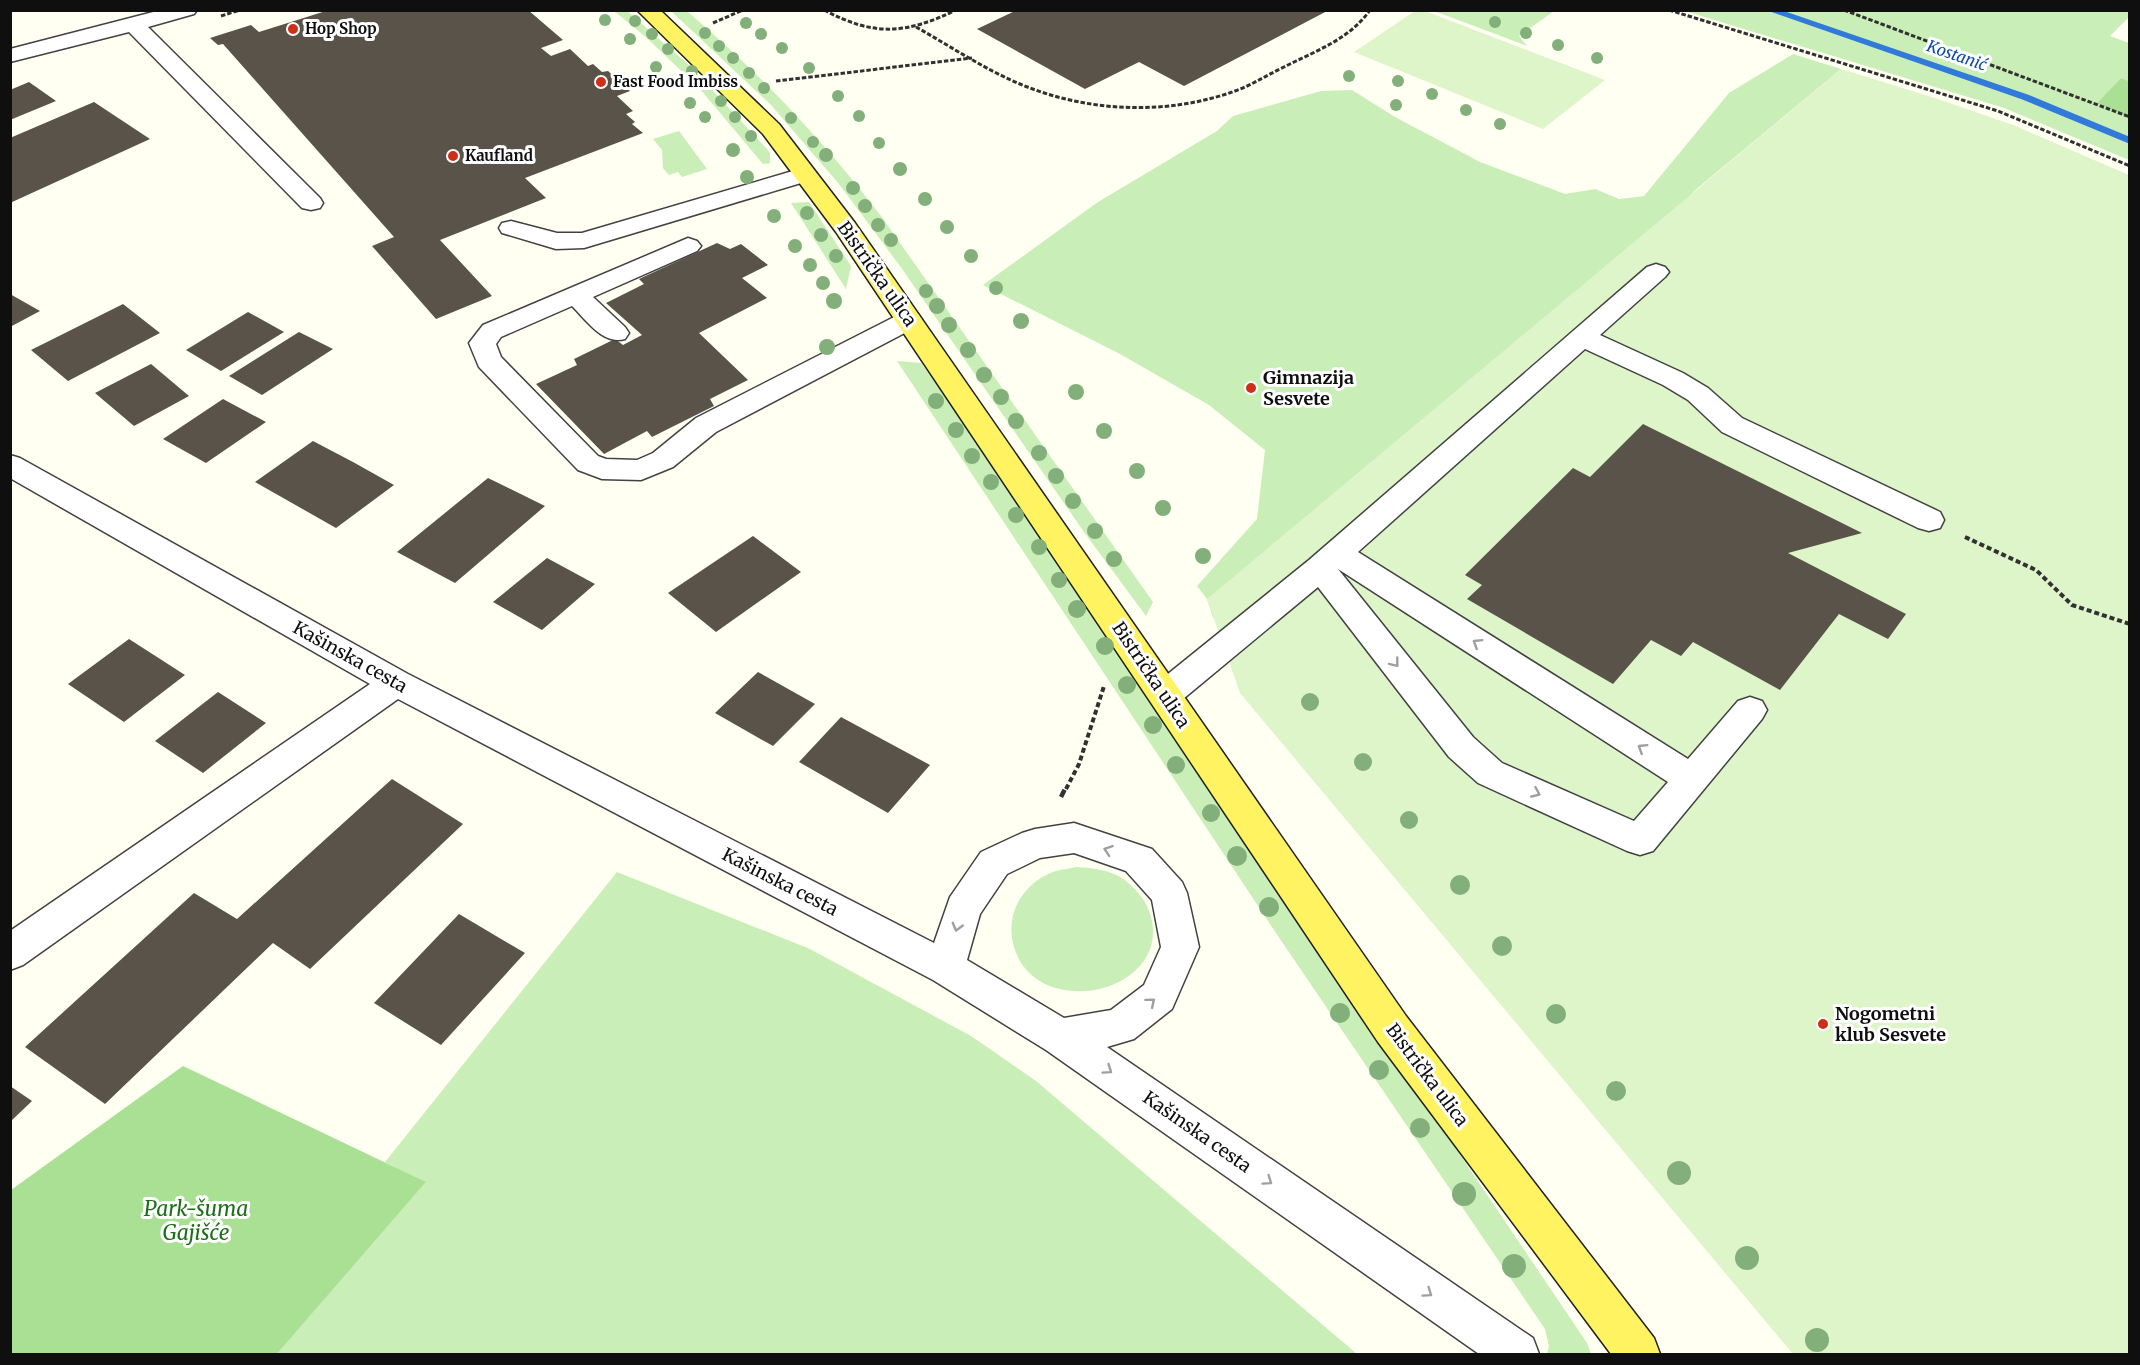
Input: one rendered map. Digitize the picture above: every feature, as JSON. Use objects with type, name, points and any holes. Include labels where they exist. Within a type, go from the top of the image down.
[{"type":"main road","name":"Bistrička ulica","points":[[647,10],[771,129],[803,175],[846,228],[1392,1029],[1638,1354]]},
{"type":"street","points":[[13,52],[134,25],[187,10]]},
{"type":"street","points":[[134,25],[311,203]]},
{"type":"street","points":[[511,228],[556,241],[584,240],[803,175]]},
{"type":"street","points":[[688,246],[492,331],[482,343],[489,361],[588,463],[602,469],[641,470],[663,460],[706,425],[909,320]]},
{"type":"street","points":[[1165,695],[1328,561],[1656,272]]},
{"type":"street","points":[[575,295],[616,333]]},
{"type":"street","points":[[1582,337],[1673,379],[1698,394],[1732,425],[1929,520]]},
{"type":"street","name":"Kašinska cesta","points":[[10,465],[396,683],[946,968],[1060,1037],[1517,1354]]},
{"type":"street","points":[[1328,561],[1424,610],[1691,779]]},
{"type":"street","points":[[1328,561],[1376,638],[1461,747],[1490,773],[1640,840],[1750,710]]},
{"type":"street","points":[[1376,638],[1395,622],[1424,610]]},
{"type":"street","points":[[10,953],[396,683]]},
{"type":"street","points":[[946,968],[963,908],[994,863],[1035,844],[1074,838],[1139,860],[1169,893],[1180,947],[1158,997],[1120,1026],[1060,1037]]},
{"type":"path","points":[[712,23],[743,10]]},
{"type":"path","points":[[824,10],[856,25],[887,29],[916,27],[956,10]]},
{"type":"path","points":[[916,27],[1020,84],[1076,103],[1141,107],[1198,101],[1233,92],[1328,45],[1362,24],[1370,10]]},
{"type":"path","points":[[1669,10],[1998,111],[2130,166]]},
{"type":"path","points":[[1844,10],[2130,117]]},
{"type":"path","points":[[776,81],[973,58]]},
{"type":"path","points":[[1929,520],[2036,570],[2072,605],[2130,624]]},
{"type":"path","points":[[1035,844],[1079,764],[1104,686]]},
{"type":"green space","points":[[1554,10],[1519,36],[1527,46],[1434,11]]},
{"type":"green space","points":[[614,11],[627,11],[689,65],[766,148],[770,153],[770,163],[763,164],[700,89],[647,38]]},
{"type":"green space","points":[[671,11],[687,11],[765,83],[836,160],[881,216],[1153,602],[1146,616],[1084,532],[900,266],[839,184],[771,105]]},
{"type":"green space","points":[[1415,11],[1425,11],[1605,80],[1543,129],[1354,52]]},
{"type":"green space","points":[[1685,11],[2129,11],[2129,17],[2110,36],[2129,43],[2129,81],[2121,78],[2097,103],[2129,118],[2129,160],[2004,108]]},
{"type":"green space","points":[[1793,54],[1841,69],[1694,191],[1647,250],[1213,618],[1207,599],[1197,586],[1257,519],[1265,450],[1209,405],[1120,354],[983,285],[1098,202],[1217,131],[1233,116],[1321,91],[1352,90],[1395,117],[1480,162],[1565,194],[1595,189],[1619,199],[1644,196],[1729,93]]},
{"type":"green space","name":"Nogometni klub Sesvete","points":[[1841,69],[2013,125],[2129,175],[2129,1354],[1793,1354],[1240,693],[1207,599]]},
{"type":"green space","points":[[2121,78],[2129,81],[2129,118],[2097,103]]},
{"type":"green space","points":[[679,131],[707,169],[682,177],[678,172],[669,175],[663,168],[662,150],[653,139]]},
{"type":"green space","points":[[809,202],[851,266],[846,289],[791,203]]},
{"type":"green space","points":[[897,361],[921,363],[997,468],[1587,1343],[1591,1354],[1547,1354],[1549,1346],[1545,1329],[1278,936]]},
{"type":"green space","points":[[1076,867],[1093,868],[1120,877],[1130,884],[1143,899],[1152,920],[1153,939],[1147,956],[1135,971],[1120,982],[1101,989],[1081,991],[1060,989],[1041,982],[1021,963],[1013,944],[1012,919],[1022,896],[1030,886],[1053,872]]},
{"type":"green space","points":[[617,872],[810,949],[971,1036],[1036,1081],[1357,1354],[277,1354],[425,1183],[385,1162]]},
{"type":"green space","name":"Park-šuma Gajišće","points":[[183,1066],[426,1182],[277,1354],[11,1354],[11,1190]]},
{"type":"building","name":"Kaufland","points":[[329,10],[528,10],[563,40],[541,48],[551,56],[570,49],[588,66],[593,64],[602,72],[608,71],[630,91],[617,96],[633,111],[626,114],[635,122],[632,124],[643,133],[525,178],[546,198],[440,240],[492,296],[436,319],[372,246],[394,237],[223,44],[218,45],[210,38],[251,25],[259,32]]},
{"type":"building","points":[[1017,10],[1329,10],[1184,86],[1139,62],[1085,89],[977,29]]},
{"type":"building","points":[[29,82],[56,101],[10,120],[10,90]]},
{"type":"building","points":[[94,102],[150,139],[10,203],[10,138]]},
{"type":"building","points":[[717,243],[730,249],[741,244],[768,265],[742,278],[767,298],[699,333],[748,380],[710,399],[714,406],[652,437],[647,431],[604,454],[536,384],[577,365],[574,359],[615,339],[623,345],[642,335],[606,303],[644,284],[639,279]]},
{"type":"building","points":[[10,294],[40,311],[10,327]]},
{"type":"building","points":[[123,304],[160,333],[68,381],[31,350]]},
{"type":"building","points":[[248,312],[284,332],[221,371],[186,350]]},
{"type":"building","points":[[299,332],[333,349],[262,395],[229,376]]},
{"type":"building","points":[[151,364],[189,396],[134,426],[95,393]]},
{"type":"building","points":[[223,399],[266,422],[206,463],[163,439]]},
{"type":"building","points":[[1643,424],[1862,533],[1788,553],[1906,614],[1888,639],[1839,614],[1780,690],[1693,642],[1681,656],[1651,640],[1613,684],[1467,599],[1482,585],[1465,575],[1573,468],[1590,477]]},
{"type":"building","points":[[313,441],[394,485],[336,528],[255,482]]},
{"type":"building","points":[[488,478],[545,506],[455,583],[397,552]]},
{"type":"building","points":[[753,536],[801,572],[716,632],[668,593]]},
{"type":"building","points":[[547,558],[595,584],[542,630],[493,602]]},
{"type":"building","points":[[129,639],[185,675],[124,722],[68,684]]},
{"type":"building","points":[[758,672],[815,704],[773,746],[715,713]]},
{"type":"building","points":[[218,692],[266,723],[203,773],[155,741]]},
{"type":"building","points":[[841,717],[930,765],[888,813],[799,762]]},
{"type":"building","points":[[392,779],[463,824],[310,969],[273,943],[105,1104],[25,1047],[194,893],[237,919]]},
{"type":"building","points":[[459,914],[525,953],[441,1045],[374,1003]]},
{"type":"building","points":[[10,1086],[32,1101],[10,1122]]},
{"type":"waterway","name":"Kostanić","points":[[1770,10],[2025,97],[2130,141]]},
{"type":"place","name":"Hop Shop","points":[[293,29]]},
{"type":"place","name":"Fast Food Imbiss","points":[[601,82]]},
{"type":"place","name":"Kaufland","points":[[453,156]]},
{"type":"place","name":"Gimnazija Sesvete","points":[[1251,388]]},
{"type":"place","name":"Nogometni klub Sesvete","points":[[1823,1024]]}]
